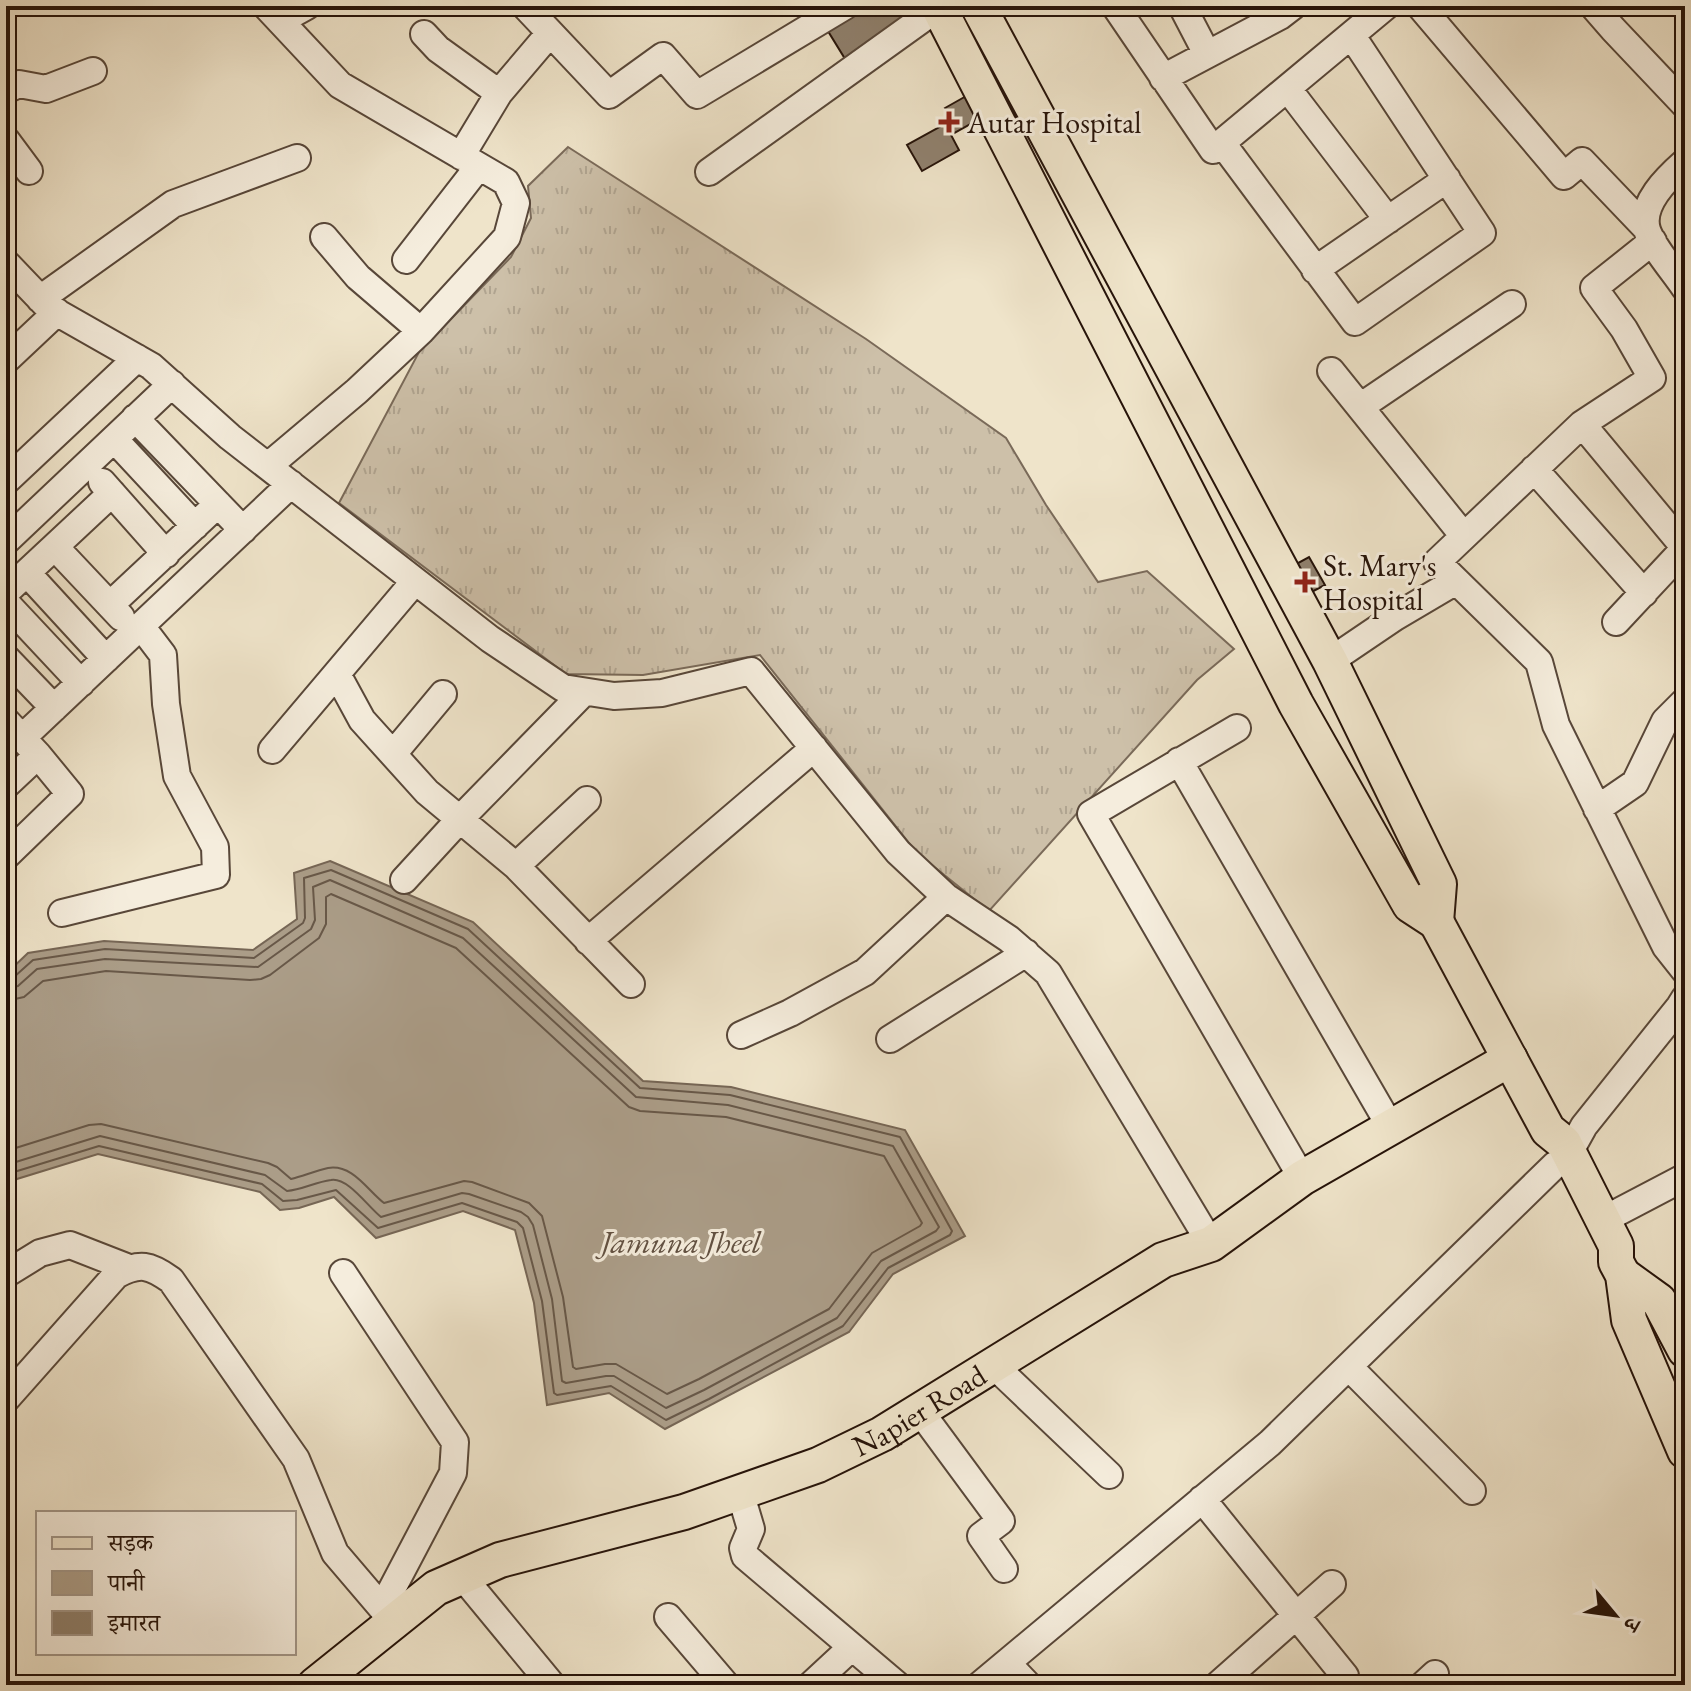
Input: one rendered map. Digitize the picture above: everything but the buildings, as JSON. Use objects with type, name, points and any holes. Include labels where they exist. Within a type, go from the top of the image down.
[{"type":"main road","points":[[943,6],[1296,704],[1410,905],[1436,922]]},
{"type":"main road","points":[[943,6],[1084,252],[1436,922],[1502,1063],[1589,1205],[1603,1252],[1659,1301],[1681,1331]]},
{"type":"main road","points":[[978,6],[1330,661],[1439,884],[1436,922]]},
{"type":"main road","name":"Napier Road","points":[[315,1685],[387,1614],[436,1588],[468,1583],[500,1560],[742,1500],[882,1434],[1163,1260],[1211,1244],[1302,1178],[1502,1063]]},
{"type":"main road","points":[[742,1500],[827,1474],[928,1422],[1179,1273],[1211,1244]]},
{"type":"main road","points":[[1619,1269],[1685,1397]]},
{"type":"main road","points":[[1619,1269],[1629,1320],[1685,1451]]},
{"type":"main road","points":[[338,1685],[438,1602],[468,1583]]},
{"type":"street","points":[[273,13],[307,6]]},
{"type":"street","points":[[525,6],[609,95],[663,56],[697,95],[845,6]]},
{"type":"street","points":[[709,172],[943,6]]},
{"type":"street","points":[[1115,6],[1213,150],[1386,6]]},
{"type":"street","points":[[1182,6],[1207,54]]},
{"type":"street","points":[[1420,6],[1564,176],[1582,161],[1650,234],[1685,288]]},
{"type":"street","points":[[1593,6],[1685,105]]},
{"type":"street","points":[[1163,78],[1283,9]]},
{"type":"street","points":[[268,466],[357,391],[421,331],[507,237],[516,203],[506,182],[340,85],[273,13]]},
{"type":"street","points":[[406,260],[470,161],[499,93],[550,33]]},
{"type":"street","points":[[424,34],[438,49],[499,93]]},
{"type":"street","points":[[1222,143],[1355,322],[1482,233],[1352,36]]},
{"type":"street","points":[[6,90],[19,84],[46,89],[93,71]]},
{"type":"street","points":[[1288,89],[1388,220]]},
{"type":"street","points":[[6,140],[29,171]]},
{"type":"street","points":[[6,360],[49,306],[173,204],[297,158]]},
{"type":"street","points":[[1685,162],[1666,180],[1649,206],[1650,234],[1594,288],[1624,329],[1652,378],[1582,424],[1437,562],[1539,662],[1556,725],[1666,947],[1685,971]]},
{"type":"street","points":[[1315,270],[1447,179]]},
{"type":"street","points":[[324,237],[358,277],[421,331]]},
{"type":"street","points":[[6,263],[49,306],[151,366],[230,437],[490,639],[563,688],[614,696],[662,693],[751,671],[898,852],[946,897],[1009,939],[1048,973],[1211,1244]]},
{"type":"street","points":[[1360,407],[1512,304]]},
{"type":"street","points":[[6,481],[137,358]]},
{"type":"street","points":[[1331,371],[1463,535]]},
{"type":"street","points":[[6,541],[172,384]]},
{"type":"street","points":[[135,418],[243,530]]},
{"type":"street","points":[[1582,424],[1685,548],[1616,622]]},
{"type":"street","points":[[114,439],[195,526]]},
{"type":"street","points":[[87,465],[166,554]]},
{"type":"street","points":[[1534,469],[1644,593]]},
{"type":"street","points":[[6,785],[22,738],[291,484]]},
{"type":"street","points":[[6,592],[112,493]]},
{"type":"street","points":[[110,605],[218,504]]},
{"type":"street","points":[[55,547],[163,655],[166,704],[177,776],[215,847],[216,875],[62,913]]},
{"type":"street","points":[[27,573],[106,659]]},
{"type":"street","points":[[272,750],[415,581]]},
{"type":"street","points":[[1330,661],[1456,581]]},
{"type":"street","points":[[6,603],[81,683]]},
{"type":"street","points":[[6,658],[54,708]]},
{"type":"street","points":[[337,674],[362,720],[427,792],[516,866],[631,984]]},
{"type":"street","points":[[404,880],[584,692]]},
{"type":"street","points":[[393,754],[443,694]]},
{"type":"street","points":[[1597,809],[1635,783],[1665,721],[1683,706]]},
{"type":"street","points":[[1237,728],[1091,814],[1302,1178]]},
{"type":"street","points":[[6,856],[70,794],[22,738]]},
{"type":"street","points":[[588,941],[814,748]]},
{"type":"street","points":[[1179,761],[1390,1126]]},
{"type":"street","points":[[516,866],[587,800]]},
{"type":"street","points":[[741,1035],[790,1013],[865,972],[946,897]]},
{"type":"street","points":[[890,1039],[1026,953]]},
{"type":"street","points":[[980,1685],[1270,1443],[1349,1367],[1557,1149],[1584,1126],[1685,998]]},
{"type":"street","points":[[1589,1205],[1685,1177]]},
{"type":"street","points":[[6,1274],[40,1253],[70,1245],[129,1268]]},
{"type":"street","points":[[6,1399],[116,1275],[140,1266],[156,1269],[171,1280],[296,1459],[335,1553],[387,1614],[453,1473],[455,1442],[343,1273]]},
{"type":"street","points":[[1349,1367],[1472,1491]]},
{"type":"street","points":[[1004,1375],[1109,1475]]},
{"type":"street","points":[[928,1422],[1001,1521],[981,1536],[1004,1569]]},
{"type":"street","points":[[1202,1499],[1297,1615],[1346,1682]]},
{"type":"street","points":[[742,1500],[751,1529],[743,1548],[745,1556],[897,1685]]},
{"type":"street","points":[[468,1583],[552,1685]]},
{"type":"street","points":[[1218,1685],[1332,1584]]},
{"type":"street","points":[[668,1617],[726,1685]]},
{"type":"street","points":[[811,1685],[852,1647]]},
{"type":"street","points":[[1007,1663],[1028,1685]]},
{"type":"green space","points":[[568,147],[866,339],[1006,438],[1098,582],[1147,571],[1234,649],[1197,680],[989,911],[917,853],[760,655],[643,675],[566,674],[339,503],[419,352],[511,257],[531,218],[528,186]]},
{"type":"water","name":"Jamuna Jheel","points":[[330,861],[473,922],[643,1081],[731,1087],[905,1130],[965,1236],[893,1274],[849,1332],[665,1429],[609,1393],[547,1405],[534,1303],[515,1230],[463,1211],[376,1238],[334,1197],[299,1208],[280,1210],[260,1192],[98,1154],[17,1179],[6,1188],[6,974],[28,953],[104,941],[253,950],[297,919],[294,873]]},
{"type":"place","name":"Autar Hospital","points":[[949,122]]},
{"type":"place","name":"St. Mary's Hospital","points":[[1305,582]]}]
